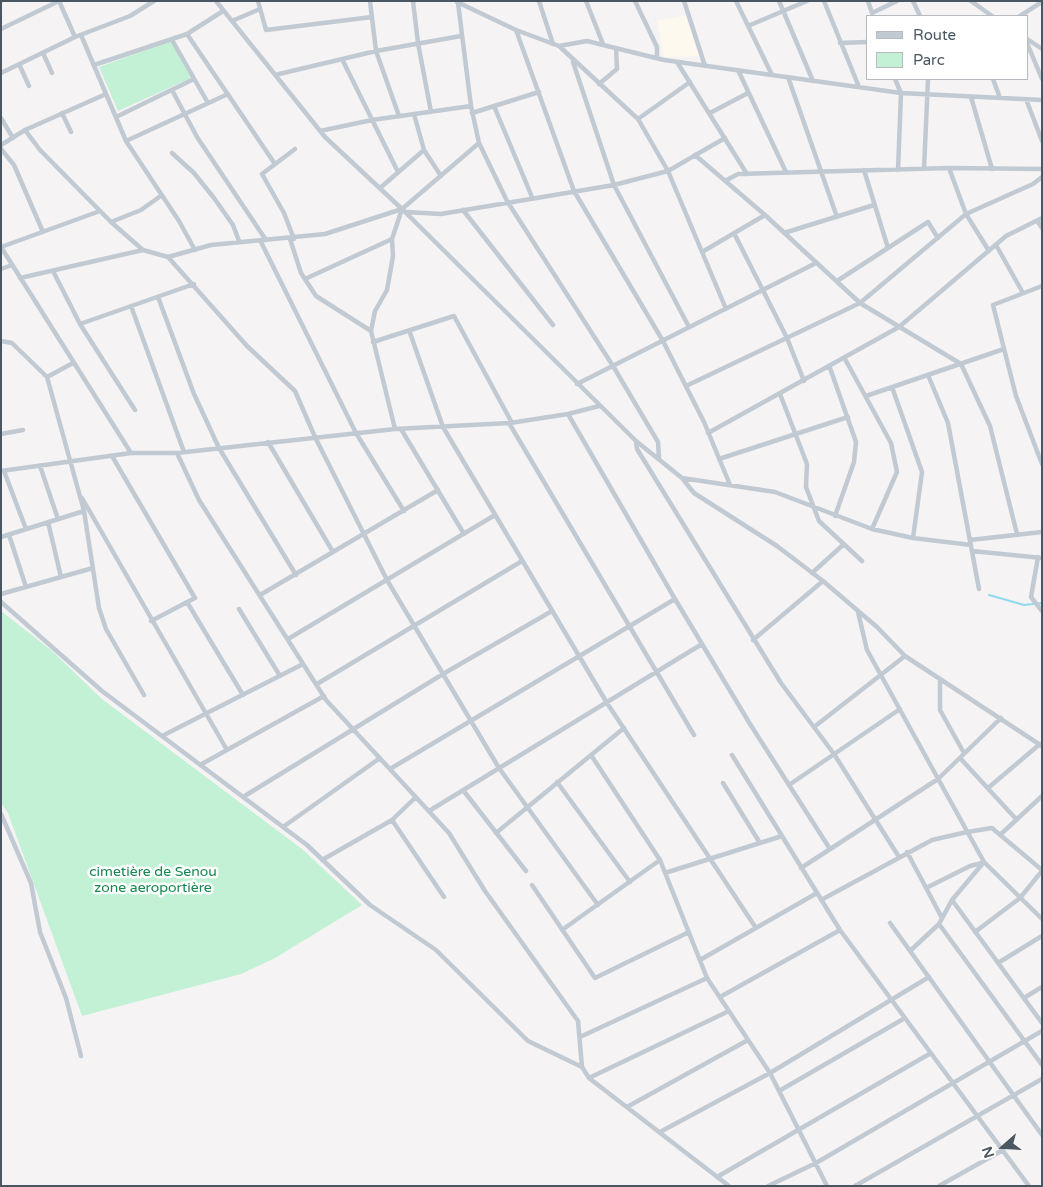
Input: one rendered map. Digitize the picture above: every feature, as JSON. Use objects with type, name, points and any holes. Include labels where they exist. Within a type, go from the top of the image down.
[{"type":"street","points":[[1,29],[59,1],[75,37]]},
{"type":"street","points":[[1,73],[75,37],[130,16],[154,1]]},
{"type":"street","points":[[216,1],[320,131],[404,211],[636,441],[682,478],[694,493],[777,546],[812,573],[858,610],[905,656],[1041,745],[988,788]]},
{"type":"street","points":[[258,1],[266,30],[372,17]]},
{"type":"street","points":[[370,1],[376,50],[399,116]]},
{"type":"street","points":[[413,1],[418,43],[431,112]]},
{"type":"street","points":[[468,8],[472,1]]},
{"type":"street","points":[[539,1],[553,44]]},
{"type":"street","points":[[586,1],[603,44]]},
{"type":"street","points":[[635,1],[657,47],[657,58]]},
{"type":"street","points":[[684,1],[705,66]]},
{"type":"street","points":[[736,1],[772,75]]},
{"type":"street","points":[[779,1],[812,81]]},
{"type":"street","points":[[748,26],[807,1]]},
{"type":"street","points":[[824,1],[859,87]]},
{"type":"street","points":[[868,1],[872,13],[897,1]]},
{"type":"street","points":[[913,1],[920,15]]},
{"type":"street","points":[[971,1],[991,15]]},
{"type":"street","points":[[457,2],[516,30],[559,46],[573,61],[638,119],[668,171],[726,309]]},
{"type":"street","points":[[457,2],[472,113],[480,143],[507,201],[613,366],[658,442],[659,460]]},
{"type":"street","points":[[1022,15],[1042,2]]},
{"type":"street","points":[[232,21],[260,8]]},
{"type":"street","points":[[94,65],[188,34],[223,10]]},
{"type":"street","points":[[516,30],[574,191],[663,341],[708,433],[730,485]]},
{"type":"street","points":[[188,34],[275,164]]},
{"type":"street","points":[[81,35],[126,141],[195,250]]},
{"type":"street","points":[[275,75],[376,50],[461,36]]},
{"type":"street","points":[[172,40],[208,103]]},
{"type":"street","points":[[1028,40],[1042,49]]},
{"type":"street","points":[[559,46],[587,41],[677,62],[901,93],[1042,100]]},
{"type":"street","points":[[840,43],[866,42]]},
{"type":"street","points":[[1028,45],[1042,79]]},
{"type":"street","points":[[599,84],[617,69],[616,48]]},
{"type":"street","points":[[43,53],[52,73]]},
{"type":"street","points":[[342,59],[398,172]]},
{"type":"street","points":[[573,61],[614,185],[689,328]]},
{"type":"street","points":[[677,62],[747,174]]},
{"type":"street","points":[[19,64],[29,86]]},
{"type":"street","points":[[738,70],[786,172]]},
{"type":"street","points":[[788,77],[837,217]]},
{"type":"street","points":[[116,117],[194,79]]},
{"type":"street","points":[[895,80],[901,93],[898,170]]},
{"type":"street","points":[[924,169],[929,94],[928,80]]},
{"type":"street","points":[[993,80],[1000,98]]},
{"type":"street","points":[[638,119],[690,82]]},
{"type":"street","points":[[172,90],[198,137],[263,240],[356,433],[404,510]]},
{"type":"street","points":[[472,113],[538,92]]},
{"type":"street","points":[[43,232],[14,165],[1,147],[25,130],[106,94]]},
{"type":"street","points":[[126,141],[228,94]]},
{"type":"street","points":[[710,112],[748,94]]},
{"type":"street","points":[[971,96],[992,169]]},
{"type":"street","points":[[1026,99],[1042,141]]},
{"type":"street","points":[[320,131],[372,120],[471,106]]},
{"type":"street","points":[[494,106],[532,197]]},
{"type":"street","points":[[62,113],[71,132]]},
{"type":"street","points":[[414,114],[424,150],[441,176]]},
{"type":"street","points":[[1,118],[13,138]]},
{"type":"street","points":[[25,130],[40,150],[111,222],[143,250],[168,257],[239,241],[292,239],[325,234],[404,211],[441,214],[507,201],[614,185],[668,171],[725,138]]},
{"type":"street","points":[[395,429],[371,331],[374,311],[387,290],[394,256],[392,239],[404,211],[480,143]]},
{"type":"street","points":[[295,149],[262,174],[284,213],[305,279],[316,296],[371,331]]},
{"type":"street","points":[[380,188],[424,150]]},
{"type":"street","points":[[172,154],[194,173],[214,198],[233,225],[239,241]]},
{"type":"street","points":[[695,155],[765,215],[860,303],[961,364],[990,426],[1017,534]]},
{"type":"street","points":[[949,168],[966,214],[989,251]]},
{"type":"street","points":[[725,181],[738,174],[786,172],[949,168],[1042,169]]},
{"type":"street","points":[[864,170],[888,248]]},
{"type":"street","points":[[686,386],[860,303],[966,214],[1033,184],[1042,177]]},
{"type":"street","points":[[111,222],[141,210],[162,196]]},
{"type":"street","points":[[784,234],[874,205]]},
{"type":"street","points":[[463,210],[554,326]]},
{"type":"street","points":[[100,211],[1,247],[131,453]]},
{"type":"street","points":[[702,252],[765,215]]},
{"type":"street","points":[[708,433],[830,368],[899,328],[1006,236],[1040,220],[1042,228]]},
{"type":"street","points":[[836,282],[928,222],[938,238]]},
{"type":"street","points":[[734,234],[787,338],[804,381]]},
{"type":"street","points":[[305,279],[392,239]]},
{"type":"street","points":[[996,245],[1023,293]]},
{"type":"street","points":[[20,278],[143,250]]},
{"type":"street","points":[[168,257],[248,346],[295,391],[315,437],[387,580],[414,626],[499,768],[598,905]]},
{"type":"street","points":[[577,384],[816,263]]},
{"type":"street","points":[[1,269],[12,266]]},
{"type":"street","points":[[53,270],[80,324],[135,410]]},
{"type":"street","points":[[80,324],[194,284]]},
{"type":"street","points":[[1042,286],[993,305],[1016,396],[1042,464]]},
{"type":"street","points":[[158,297],[194,394],[219,448],[296,574]]},
{"type":"street","points":[[131,306],[184,452]]},
{"type":"street","points":[[373,342],[454,316],[511,423],[628,627],[694,735]]},
{"type":"street","points":[[409,330],[443,426],[607,703],[756,928]]},
{"type":"street","points":[[1,341],[12,343],[48,377],[82,498],[99,608],[106,629],[144,694]]},
{"type":"street","points":[[866,396],[1004,349]]},
{"type":"street","points":[[845,359],[892,443],[897,472],[872,529]]},
{"type":"street","points":[[48,377],[74,363]]},
{"type":"street","points":[[830,368],[856,442],[854,462],[835,516]]},
{"type":"street","points":[[928,375],[948,423],[979,589]]},
{"type":"street","points":[[892,387],[922,472],[913,538]]},
{"type":"street","points":[[780,394],[807,464],[806,487],[819,521],[862,561]]},
{"type":"street","points":[[26,529],[3,471],[131,453],[177,453],[395,429],[511,423],[568,414],[599,406]]},
{"type":"street","points":[[568,414],[702,644],[830,849]]},
{"type":"street","points":[[719,459],[848,417]]},
{"type":"street","points":[[401,429],[464,534]]},
{"type":"street","points":[[1,434],[23,430]]},
{"type":"street","points":[[636,441],[637,449],[753,640],[781,683],[834,754],[899,856]]},
{"type":"street","points":[[268,442],[333,552]]},
{"type":"street","points":[[177,453],[199,500],[324,696],[449,833],[485,891],[578,1021],[582,1067],[589,1078],[729,1186]]},
{"type":"street","points":[[112,456],[196,598],[151,621]]},
{"type":"street","points":[[40,466],[58,519]]},
{"type":"street","points":[[682,478],[775,492],[872,529],[913,538],[971,542],[1017,534],[1042,532]]},
{"type":"street","points":[[260,596],[438,490]]},
{"type":"street","points":[[82,498],[151,621],[227,750]]},
{"type":"street","points":[[1,538],[84,511]]},
{"type":"street","points":[[288,639],[495,515]]},
{"type":"street","points":[[48,522],[61,577]]},
{"type":"street","points":[[9,535],[26,587]]},
{"type":"street","points":[[812,573],[844,544]]},
{"type":"street","points":[[972,551],[1040,557],[1031,597],[1042,611]]},
{"type":"street","points":[[317,684],[522,561]]},
{"type":"street","points":[[1,594],[93,568]]},
{"type":"street","points":[[753,640],[823,582]]},
{"type":"street","points":[[390,769],[675,599]]},
{"type":"street","points":[[1,602],[102,691],[283,827],[370,905],[436,950],[528,1041],[582,1067]]},
{"type":"street","points":[[187,602],[243,695]]},
{"type":"street","points":[[239,609],[280,676]]},
{"type":"street","points":[[858,610],[867,650],[984,862],[1042,919]]},
{"type":"street","points":[[243,797],[443,674],[552,611]]},
{"type":"street","points":[[429,811],[702,644]]},
{"type":"street","points":[[814,727],[905,656]]},
{"type":"street","points":[[162,736],[304,664]]},
{"type":"street","points":[[940,679],[940,710],[964,753]]},
{"type":"street","points":[[200,765],[324,696]]},
{"type":"street","points":[[789,785],[900,709]]},
{"type":"street","points":[[801,868],[938,778],[1001,718]]},
{"type":"street","points":[[496,833],[624,728]]},
{"type":"street","points":[[591,755],[660,860],[707,978],[770,1073],[827,1186]]},
{"type":"street","points":[[732,755],[840,930],[1028,1184],[1022,1186]]},
{"type":"street","points":[[283,827],[380,758]]},
{"type":"street","points":[[960,758],[1016,819]]},
{"type":"street","points":[[558,782],[630,882]]},
{"type":"street","points":[[723,783],[760,843]]},
{"type":"street","points":[[463,790],[526,871]]},
{"type":"street","points":[[1000,835],[1042,796]]},
{"type":"street","points":[[322,860],[392,820],[416,797]]},
{"type":"street","points":[[1,814],[31,883],[40,932],[66,998],[81,1056]]},
{"type":"street","points":[[392,820],[444,897]]},
{"type":"street","points":[[821,900],[899,856],[932,840],[992,828],[1042,871],[1020,898],[976,932]]},
{"type":"street","points":[[665,872],[782,836]]},
{"type":"street","points":[[907,852],[942,918]]},
{"type":"street","points":[[562,930],[660,860]]},
{"type":"street","points":[[926,888],[970,866],[984,862]]},
{"type":"street","points":[[910,951],[939,924],[952,900],[984,862]]},
{"type":"street","points":[[532,885],[594,978],[689,932]]},
{"type":"street","points":[[700,960],[817,892]]},
{"type":"street","points":[[952,900],[1042,1023]]},
{"type":"street","points":[[890,923],[1042,1135]]},
{"type":"street","points":[[939,924],[1042,1065]]},
{"type":"street","points":[[720,997],[840,930]]},
{"type":"street","points":[[998,963],[1042,936]]},
{"type":"street","points":[[660,1132],[770,1073],[929,977]]},
{"type":"street","points":[[580,1037],[707,978]]},
{"type":"street","points":[[1024,998],[1042,987]]},
{"type":"street","points":[[589,1078],[729,1012]]},
{"type":"street","points":[[779,1091],[905,1018]]},
{"type":"street","points":[[768,1186],[816,1163],[1042,1031]]},
{"type":"street","points":[[627,1107],[748,1040]]},
{"type":"street","points":[[717,1177],[931,1053]]},
{"type":"street","points":[[854,1186],[1042,1079]]},
{"type":"street","points":[[939,1186],[1003,1150]]},
{"type":"shaded area","points":[[686,15],[699,56],[664,57],[657,21]]},
{"type":"green space","points":[[171,41],[191,78],[118,111],[99,67]]},
{"type":"green space","name":"cimetière de Senou zone aeroportière","points":[[1,611],[52,651],[102,699],[302,849],[362,905],[275,958],[241,974],[82,1016],[8,813],[1,803]]},
{"type":"waterway","points":[[989,595],[1024,605],[1042,603]]}]
